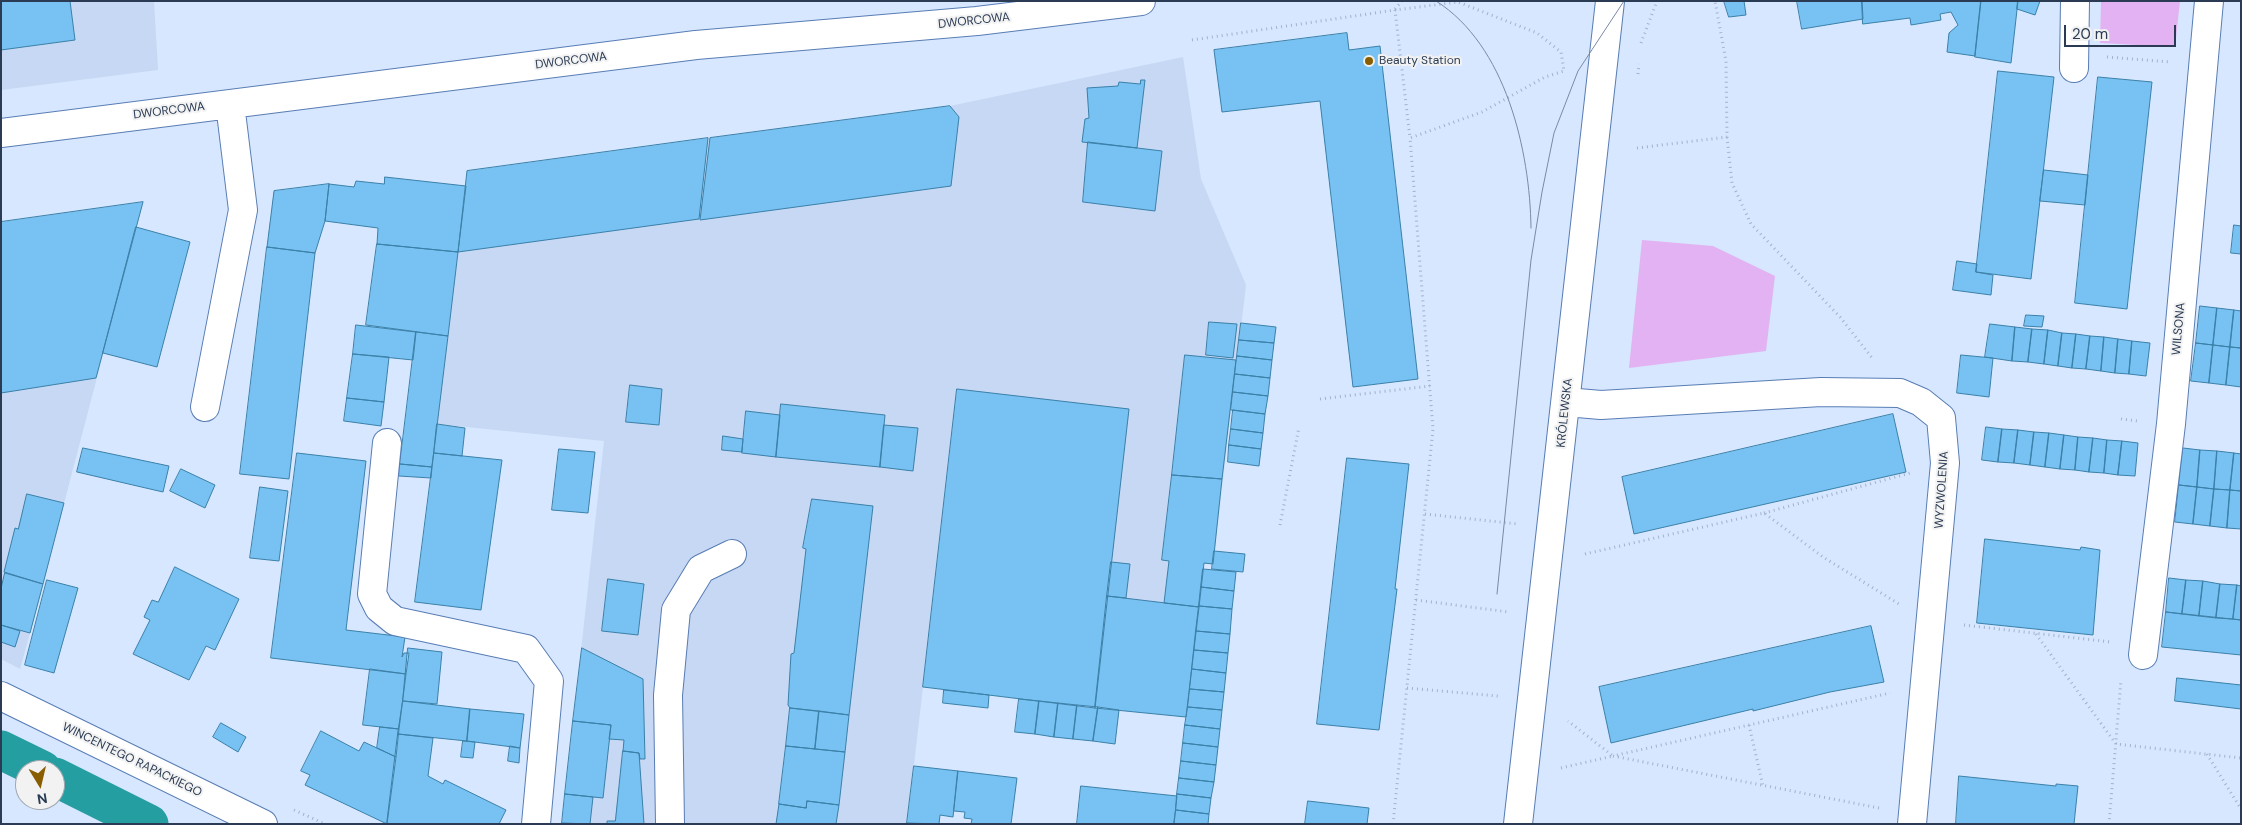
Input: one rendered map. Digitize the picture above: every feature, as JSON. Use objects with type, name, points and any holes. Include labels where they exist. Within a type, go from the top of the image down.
[{"type":"street","name":"DWORCOWA","points":[[1,132],[696,45],[885,30],[1071,6],[1141,1]]},
{"type":"street","name":"KRÓLEWSKA","points":[[1518,824],[1610,1]]},
{"type":"street","points":[[2074,61],[2075,1]]},
{"type":"street","name":"WILSONA","points":[[2143,655],[2171,424],[2209,1]]},
{"type":"street","points":[[205,407],[243,210],[230,104]]},
{"type":"street","name":"WYZWOLENIA","points":[[1566,402],[1601,405],[1821,392],[1900,393],[1921,402],[1941,418],[1945,464],[1912,819]]},
{"type":"street","points":[[387,443],[372,594],[379,608],[395,621],[526,649],[532,657],[549,681],[536,824]]},
{"type":"street","points":[[670,824],[668,695],[676,610],[701,569],[732,554]]},
{"type":"street","name":"WINCENTEGO RAPACKIEGO","points":[[1,696],[263,824]]},
{"type":"path","points":[[1393,824],[1433,429],[1410,138],[1395,10],[1402,1]]},
{"type":"path","points":[[1640,51],[1641,43],[1657,1]]},
{"type":"path","points":[[1715,1],[1726,62],[1727,137],[1732,183],[1751,224],[1840,316],[1900,393]]},
{"type":"path","points":[[1192,40],[1458,2],[1537,33],[1561,52],[1564,71],[1545,77],[1482,112],[1410,138]]},
{"type":"path","points":[[1638,74],[1640,58]]},
{"type":"path","points":[[2074,61],[2203,65]]},
{"type":"path","points":[[1637,148],[1727,137]]},
{"type":"path","points":[[1320,399],[1430,386]]},
{"type":"path","points":[[2120,419],[2134,420]]},
{"type":"path","points":[[1280,525],[1299,427]]},
{"type":"path","points":[[1585,554],[1764,513],[1945,464]]},
{"type":"path","points":[[1764,513],[1823,557],[1892,600],[1931,621],[2124,644],[2143,655]]},
{"type":"path","points":[[1425,514],[1552,528]]},
{"type":"path","points":[[1416,600],[1542,616]]},
{"type":"path","points":[[2036,633],[2116,744],[2241,758]]},
{"type":"path","points":[[1561,768],[1925,685]]},
{"type":"path","points":[[1407,688],[1532,700]]},
{"type":"path","points":[[1568,721],[1613,756],[1763,786],[1912,819]]},
{"type":"path","points":[[1749,725],[1763,786]]},
{"type":"path","points":[[2206,754],[2241,809]]},
{"type":"shaded area","points":[[1,1],[154,1],[158,70],[1,90]]},
{"type":"shaded area","points":[[2101,1],[2180,1],[2175,47],[2100,43]]},
{"type":"shaded area","points":[[1183,57],[1201,179],[1246,285],[1213,564],[1204,564],[1186,717],[923,687],[907,824],[562,824],[604,441],[437,424],[466,186],[708,138],[950,106]]},
{"type":"shaded area","points":[[143,202],[20,669],[1,659],[1,222]]},
{"type":"shaded area","points":[[1642,240],[1713,246],[1775,276],[1766,351],[1629,368]]},
{"type":"building","points":[[1,1],[70,1],[75,40],[1,50]]},
{"type":"building","points":[[1724,1],[1744,1],[1746,15],[1729,17]]},
{"type":"building","points":[[1797,1],[1862,1],[1863,19],[1802,29]]},
{"type":"building","points":[[1862,1],[1981,1],[1975,56],[1947,52],[1949,33],[1958,25],[1951,12],[1940,14],[1941,20],[1911,25],[1910,18],[1863,24]]},
{"type":"building","points":[[1981,1],[2018,1],[2011,63],[1975,57]]},
{"type":"building","points":[[2018,1],[2040,1],[2035,15],[2017,9]]},
{"type":"building","points":[[1347,33],[1349,50],[1380,46],[1418,379],[1353,387],[1320,101],[1222,112],[1214,50]]},
{"type":"building","points":[[1998,71],[2054,77],[2031,279],[1976,272]]},
{"type":"building","points":[[2098,77],[2152,82],[2127,309],[2075,303]]},
{"type":"building","points":[[1141,80],[1145,80],[1137,148],[1082,142],[1085,119],[1089,118],[1087,88],[1118,86],[1119,82],[1140,84]]},
{"type":"building","points":[[950,106],[959,117],[951,186],[700,220],[710,138]]},
{"type":"building","points":[[708,138],[699,219],[458,252],[467,171]]},
{"type":"building","points":[[1088,142],[1162,151],[1155,211],[1083,202]]},
{"type":"building","points":[[2044,170],[2088,175],[2085,205],[2040,201]]},
{"type":"building","points":[[385,177],[466,186],[458,252],[377,244],[378,228],[325,221],[329,184],[354,187],[356,181],[384,184]]},
{"type":"building","points":[[329,184],[325,221],[315,253],[267,247],[274,191]]},
{"type":"building","points":[[143,202],[96,378],[1,393],[1,222]]},
{"type":"building","points":[[2234,225],[2241,226],[2241,254],[2231,253]]},
{"type":"building","points":[[136,227],[190,242],[157,367],[103,353]]},
{"type":"building","points":[[377,244],[458,252],[448,336],[366,325]]},
{"type":"building","points":[[267,247],[315,253],[289,479],[240,474]]},
{"type":"building","points":[[1957,261],[1977,264],[1976,272],[1993,275],[1991,295],[1953,290]]},
{"type":"building","points":[[2200,306],[2217,308],[2213,345],[2196,343]]},
{"type":"building","points":[[2217,308],[2234,310],[2230,347],[2213,345]]},
{"type":"building","points":[[2234,310],[2241,311],[2241,348],[2230,347]]},
{"type":"building","points":[[2026,315],[2044,316],[2042,327],[2024,326]]},
{"type":"building","points":[[1209,322],[1237,324],[1233,358],[1206,355]]},
{"type":"building","points":[[1241,323],[1276,327],[1274,343],[1239,340]]},
{"type":"building","points":[[1990,324],[2015,327],[2012,361],[1985,357]]},
{"type":"building","points":[[356,325],[416,332],[413,360],[353,354]]},
{"type":"building","points":[[2015,327],[2032,329],[2028,362],[2012,361]]},
{"type":"building","points":[[2032,329],[2048,330],[2044,364],[2028,362]]},
{"type":"building","points":[[2048,330],[2062,333],[2058,366],[2044,364]]},
{"type":"building","points":[[416,332],[448,336],[432,467],[400,464]]},
{"type":"building","points":[[2062,333],[2076,334],[2072,368],[2058,366]]},
{"type":"building","points":[[2076,334],[2090,336],[2086,369],[2072,368]]},
{"type":"building","points":[[2090,336],[2104,337],[2101,371],[2086,369]]},
{"type":"building","points":[[2104,337],[2118,339],[2115,373],[2101,371]]},
{"type":"building","points":[[2118,339],[2132,341],[2129,374],[2115,373]]},
{"type":"building","points":[[1239,340],[1274,343],[1272,360],[1237,356]]},
{"type":"building","points":[[2132,341],[2150,343],[2146,376],[2129,374]]},
{"type":"building","points":[[2196,343],[2213,345],[2209,383],[2191,381]]},
{"type":"building","points":[[2213,345],[2230,347],[2226,385],[2209,383]]},
{"type":"building","points":[[2230,347],[2241,348],[2241,387],[2226,385]]},
{"type":"building","points":[[353,354],[389,357],[384,402],[347,398]]},
{"type":"building","points":[[1185,355],[1236,360],[1222,479],[1172,475]]},
{"type":"building","points":[[1961,355],[1993,358],[1989,397],[1957,393]]},
{"type":"building","points":[[1237,356],[1272,360],[1270,378],[1235,374]]},
{"type":"building","points":[[1235,374],[1270,378],[1268,396],[1233,392]]},
{"type":"building","points":[[630,385],[662,389],[659,425],[626,422]]},
{"type":"building","points":[[957,389],[1129,409],[1095,708],[923,687]]},
{"type":"building","points":[[1233,392],[1268,396],[1265,414],[1231,410]]},
{"type":"building","points":[[347,398],[384,402],[381,426],[344,421]]},
{"type":"building","points":[[781,404],[885,415],[880,467],[776,457]]},
{"type":"building","points":[[1233,410],[1265,414],[1263,433],[1231,429]]},
{"type":"building","points":[[746,411],[780,415],[776,457],[742,453]]},
{"type":"building","points":[[1893,414],[1906,472],[1634,534],[1622,477]]},
{"type":"building","points":[[437,424],[465,428],[462,456],[434,453]]},
{"type":"building","points":[[884,425],[918,428],[913,471],[880,467]]},
{"type":"building","points":[[1986,427],[2002,429],[1998,462],[1982,460]]},
{"type":"building","points":[[1231,429],[1263,433],[1261,449],[1229,445]]},
{"type":"building","points":[[2002,429],[2018,430],[2014,463],[1998,462]]},
{"type":"building","points":[[2018,430],[2034,432],[2030,465],[2014,463]]},
{"type":"building","points":[[2034,432],[2049,433],[2045,467],[2030,465]]},
{"type":"building","points":[[2049,433],[2064,435],[2060,469],[2045,467]]},
{"type":"building","points":[[2064,435],[2078,437],[2075,470],[2060,469]]},
{"type":"building","points":[[723,436],[743,439],[742,452],[722,450]]},
{"type":"building","points":[[2078,437],[2093,438],[2089,472],[2075,470]]},
{"type":"building","points":[[2093,438],[2107,440],[2104,473],[2089,472]]},
{"type":"building","points":[[2107,440],[2122,441],[2118,475],[2104,473]]},
{"type":"building","points":[[2122,441],[2138,443],[2135,476],[2118,475]]},
{"type":"building","points":[[1229,445],[1261,449],[1259,466],[1228,462]]},
{"type":"building","points":[[83,448],[169,466],[163,492],[77,472]]},
{"type":"building","points":[[2183,448],[2200,450],[2197,487],[2179,485]]},
{"type":"building","points":[[559,449],[595,452],[588,513],[552,510]]},
{"type":"building","points":[[2200,450],[2217,451],[2214,489],[2197,487]]},
{"type":"building","points":[[2217,451],[2234,453],[2230,490],[2214,489]]},
{"type":"building","points":[[297,453],[366,461],[346,630],[405,637],[402,657],[404,653],[409,653],[406,674],[271,658]]},
{"type":"building","points":[[434,453],[502,460],[481,610],[415,602]]},
{"type":"building","points":[[2234,453],[2241,454],[2241,491],[2230,490]]},
{"type":"building","points":[[1347,458],[1409,464],[1395,589],[1397,589],[1379,730],[1317,724]]},
{"type":"building","points":[[400,464],[432,467],[431,478],[399,476]]},
{"type":"building","points":[[181,469],[215,485],[205,508],[170,491]]},
{"type":"building","points":[[1172,475],[1222,479],[1213,564],[1204,563],[1199,607],[1164,603],[1169,561],[1162,560]]},
{"type":"building","points":[[2179,485],[2197,487],[2193,524],[2175,522]]},
{"type":"building","points":[[260,487],[288,491],[279,561],[250,558]]},
{"type":"building","points":[[2197,487],[2214,489],[2210,526],[2193,524]]},
{"type":"building","points":[[2214,489],[2230,490],[2227,528],[2210,526]]},
{"type":"building","points":[[2230,490],[2241,491],[2241,529],[2227,528]]},
{"type":"building","points":[[27,494],[64,503],[43,584],[4,572],[15,528],[18,529]]},
{"type":"building","points":[[812,499],[873,506],[849,715],[790,708],[788,705],[791,654],[794,653],[806,549],[803,548]]},
{"type":"building","points":[[1985,539],[2080,550],[2081,547],[2100,550],[2093,635],[1977,623]]},
{"type":"building","points":[[1214,551],[1245,554],[1243,572],[1212,569]]},
{"type":"building","points":[[1111,562],[1130,564],[1126,598],[1107,596]]},
{"type":"building","points":[[175,567],[239,599],[215,650],[206,646],[189,680],[133,654],[150,620],[144,617],[152,600],[158,602]]},
{"type":"building","points":[[1203,569],[1236,572],[1234,591],[1201,587]]},
{"type":"building","points":[[5,573],[43,584],[30,633],[1,625],[1,589]]},
{"type":"building","points":[[2169,578],[2186,580],[2182,614],[2166,612]]},
{"type":"building","points":[[608,579],[644,584],[638,635],[602,631]]},
{"type":"building","points":[[47,580],[78,588],[54,673],[25,665]]},
{"type":"building","points":[[2186,580],[2203,581],[2199,616],[2182,614]]},
{"type":"building","points":[[2203,581],[2220,584],[2216,618],[2199,616]]},
{"type":"building","points":[[2220,584],[2237,585],[2233,619],[2216,618]]},
{"type":"building","points":[[2237,585],[2241,586],[2241,620],[2233,619]]},
{"type":"building","points":[[1201,587],[1234,591],[1232,609],[1199,606]]},
{"type":"building","points":[[1107,596],[1199,607],[1186,717],[1095,708]]},
{"type":"building","points":[[1199,606],[1232,609],[1230,634],[1196,631]]},
{"type":"building","points":[[2166,612],[2241,620],[2241,655],[2162,647]]},
{"type":"building","points":[[1,625],[20,631],[15,647],[1,642]]},
{"type":"building","points":[[1871,626],[1884,682],[1830,692],[1753,711],[1753,709],[1611,743],[1599,687]]},
{"type":"building","points":[[1196,631],[1230,634],[1228,653],[1194,650]]},
{"type":"building","points":[[408,648],[442,652],[437,704],[403,701]]},
{"type":"building","points":[[582,648],[643,679],[645,759],[640,759],[639,753],[623,751],[624,740],[609,739],[611,725],[573,721]]},
{"type":"building","points":[[1194,650],[1228,653],[1226,673],[1192,669]]},
{"type":"building","points":[[370,669],[406,674],[399,729],[363,725]]},
{"type":"building","points":[[1192,669],[1226,673],[1224,692],[1190,689]]},
{"type":"building","points":[[2177,678],[2241,685],[2241,709],[2175,701]]},
{"type":"building","points":[[1190,689],[1224,692],[1222,710],[1188,707]]},
{"type":"building","points":[[944,690],[989,695],[988,708],[943,703]]},
{"type":"building","points":[[1019,699],[1039,701],[1035,734],[1015,732]]},
{"type":"building","points":[[403,701],[470,709],[467,741],[398,734]]},
{"type":"building","points":[[1039,701],[1058,703],[1054,737],[1035,734]]},
{"type":"building","points":[[1058,703],[1077,705],[1073,739],[1054,737]]},
{"type":"building","points":[[1077,705],[1098,707],[1093,741],[1073,739]]},
{"type":"building","points":[[1098,707],[1119,710],[1115,744],[1093,741]]},
{"type":"building","points":[[1188,707],[1222,710],[1220,729],[1185,725]]},
{"type":"building","points":[[790,708],[819,711],[815,749],[786,746]]},
{"type":"building","points":[[470,709],[524,714],[520,748],[467,741]]},
{"type":"building","points":[[819,711],[849,715],[845,752],[815,749]]},
{"type":"building","points":[[573,721],[611,725],[603,798],[565,794]]},
{"type":"building","points":[[221,723],[246,737],[238,752],[213,737]]},
{"type":"building","points":[[1185,725],[1220,729],[1218,747],[1183,743]]},
{"type":"building","points":[[380,727],[399,729],[396,757],[377,748]]},
{"type":"building","points":[[321,731],[359,751],[364,742],[396,757],[387,824],[305,785],[310,775],[301,771]]},
{"type":"building","points":[[398,734],[433,738],[428,776],[443,784],[445,780],[506,810],[499,824],[387,824]]},
{"type":"building","points":[[463,741],[475,742],[473,758],[461,757]]},
{"type":"building","points":[[1183,743],[1218,747],[1216,765],[1181,761]]},
{"type":"building","points":[[510,746],[520,748],[519,763],[508,761]]},
{"type":"building","points":[[786,746],[845,752],[839,805],[807,801],[806,808],[779,804]]},
{"type":"building","points":[[623,751],[639,753],[644,824],[607,824],[607,821],[615,821]]},
{"type":"building","points":[[1181,761],[1216,765],[1214,782],[1179,778]]},
{"type":"building","points":[[914,766],[958,771],[953,817],[940,815],[939,824],[907,823]]},
{"type":"building","points":[[958,771],[1017,778],[1011,824],[971,824],[972,819],[964,818],[965,812],[954,811]]},
{"type":"building","points":[[1959,776],[2056,786],[2056,784],[2078,786],[2074,824],[1956,824]]},
{"type":"building","points":[[1179,778],[1214,782],[1211,798],[1177,794]]},
{"type":"building","points":[[1081,786],[1177,796],[1174,824],[1077,824]]},
{"type":"building","points":[[565,794],[593,797],[590,824],[562,823]]},
{"type":"building","points":[[1177,794],[1211,798],[1209,814],[1176,810]]},
{"type":"building","points":[[807,801],[839,805],[836,824],[776,824],[779,804],[806,808]]},
{"type":"building","points":[[1308,801],[1369,808],[1367,824],[1305,824]]},
{"type":"building","points":[[1176,810],[1209,814],[1208,824],[1174,824]]},
{"type":"waterway","points":[[1,750],[22,760]]},
{"type":"waterway","points":[[65,782],[149,824]]},
{"type":"tram line","points":[[1436,1],[1460,20],[1480,44],[1497,72],[1519,134],[1526,166],[1531,228]]},
{"type":"tram line","points":[[1497,594],[1531,260],[1554,133],[1578,71],[1624,1]]},
{"type":"place","name":"Beauty Station","points":[[1369,61]]}]
